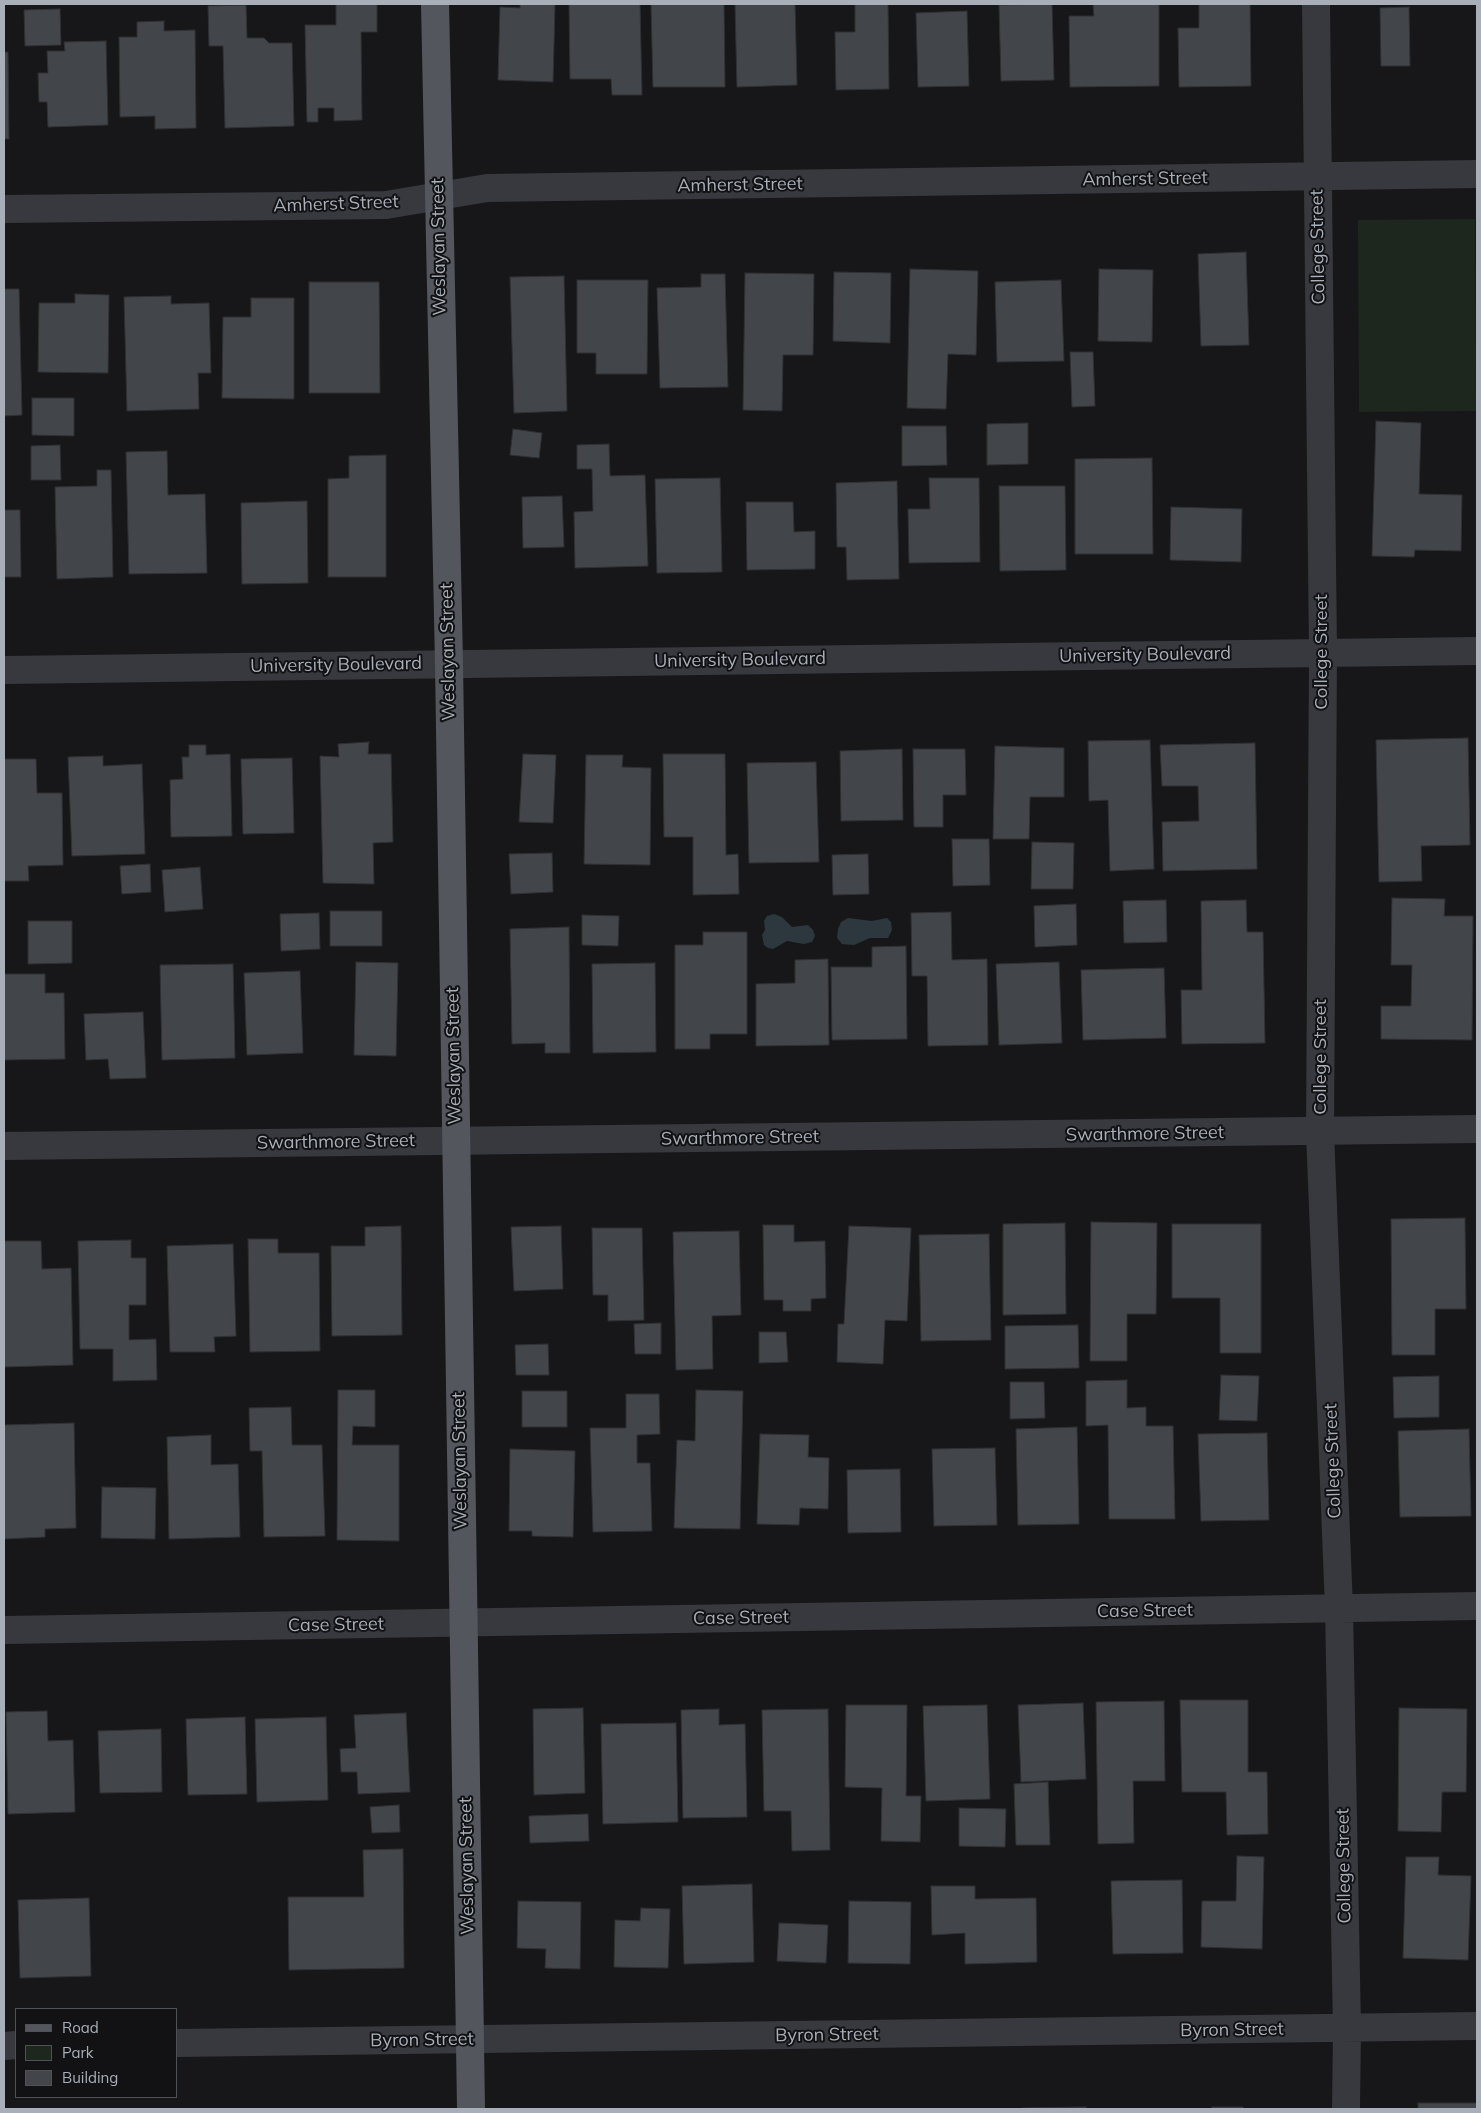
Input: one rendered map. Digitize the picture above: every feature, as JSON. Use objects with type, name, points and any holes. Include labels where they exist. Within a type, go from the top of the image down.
[{"type":"main road","name":"Weslayan Street","points":[[435,4],[449,663],[471,2109]]},
{"type":"street","name":"College Street","points":[[1316,4],[1323,653],[1320,1132],[1338,1608],[1348,2028],[1346,2109]]},
{"type":"street","name":"Amherst Street","points":[[4,209],[386,205],[487,188],[1477,174]]},
{"type":"street","name":"University Boulevard","points":[[4,670],[1477,651]]},
{"type":"street","name":"Swarthmore Street","points":[[4,1146],[1477,1129]]},
{"type":"street","name":"Case Street","points":[[4,1630],[1477,1606]]},
{"type":"street","name":"Byron Street","points":[[178,2043],[1477,2026]]},
{"type":"green space","points":[[1475,219],[1476,411],[1359,412],[1358,220]]},
{"type":"shaded area","points":[[774,914],[782,917],[792,927],[808,925],[813,930],[815,936],[812,942],[804,944],[787,941],[773,949],[768,948],[764,945],[762,935],[765,930],[764,921],[767,916]]},
{"type":"shaded area","points":[[848,918],[872,921],[887,918],[891,922],[892,930],[888,938],[870,938],[854,945],[842,944],[837,938],[838,929],[841,922]]},
{"type":"building","points":[[336,4],[377,4],[377,32],[361,32],[362,120],[334,121],[334,108],[318,108],[318,122],[307,122],[305,25],[336,25]]},
{"type":"building","points":[[520,4],[555,4],[553,82],[498,80],[500,7],[520,8]]},
{"type":"building","points":[[569,4],[640,4],[642,95],[612,95],[611,79],[570,79]]},
{"type":"building","points":[[651,4],[724,4],[725,87],[653,87]]},
{"type":"building","points":[[735,4],[795,4],[797,85],[737,87]]},
{"type":"building","points":[[855,4],[888,4],[889,89],[836,90],[835,32],[855,32]]},
{"type":"building","points":[[1052,4],[1054,80],[1001,81],[999,5]]},
{"type":"building","points":[[1093,4],[1159,4],[1159,86],[1070,87],[1069,16],[1094,16]]},
{"type":"building","points":[[1199,4],[1250,4],[1251,86],[1179,87],[1178,28],[1199,28]]},
{"type":"building","points":[[246,5],[247,38],[264,38],[269,43],[292,43],[294,126],[225,128],[223,46],[209,46],[208,6]]},
{"type":"building","points":[[1409,7],[1410,66],[1381,66],[1380,8]]},
{"type":"building","points":[[60,9],[61,45],[25,46],[24,10]]},
{"type":"building","points":[[967,11],[969,86],[918,87],[916,13]]},
{"type":"building","points":[[164,21],[164,31],[195,30],[196,128],[155,129],[155,116],[120,117],[119,37],[137,37],[137,22]]},
{"type":"building","points":[[106,41],[108,125],[48,127],[47,102],[39,102],[38,73],[48,73],[47,51],[65,51],[64,42]]},
{"type":"building","points":[[4,52],[8,52],[9,139],[4,139]]},
{"type":"building","points":[[1246,252],[1249,345],[1201,346],[1198,254]]},
{"type":"building","points":[[910,269],[978,271],[976,355],[948,354],[946,409],[907,408]]},
{"type":"building","points":[[1099,269],[1153,270],[1152,342],[1098,341]]},
{"type":"building","points":[[834,272],[891,273],[890,343],[833,341]]},
{"type":"building","points":[[745,273],[814,274],[813,355],[783,355],[782,411],[743,410]]},
{"type":"building","points":[[701,274],[725,274],[728,387],[660,388],[657,288],[701,287]]},
{"type":"building","points":[[564,276],[567,411],[514,413],[510,277]]},
{"type":"building","points":[[577,280],[648,280],[647,374],[596,374],[596,353],[577,353]]},
{"type":"building","points":[[1061,280],[1064,361],[997,362],[995,282]]},
{"type":"building","points":[[309,282],[379,282],[380,393],[309,393]]},
{"type":"building","points":[[4,289],[19,289],[22,415],[4,416]]},
{"type":"building","points":[[75,294],[109,295],[108,373],[38,372],[39,303],[75,303]]},
{"type":"building","points":[[171,296],[171,304],[209,303],[211,373],[198,373],[199,409],[127,411],[124,297]]},
{"type":"building","points":[[251,298],[294,298],[294,399],[222,398],[223,317],[251,317]]},
{"type":"building","points":[[1070,352],[1093,352],[1095,406],[1072,407]]},
{"type":"building","points":[[32,398],[74,398],[74,436],[32,435]]},
{"type":"building","points":[[1376,421],[1421,423],[1419,494],[1462,495],[1461,551],[1415,550],[1414,557],[1372,556]]},
{"type":"building","points":[[1028,423],[1028,464],[987,465],[987,424]]},
{"type":"building","points":[[902,426],[946,426],[947,465],[902,466]]},
{"type":"building","points":[[513,429],[542,433],[539,458],[510,455]]},
{"type":"building","points":[[609,444],[610,476],[645,475],[648,566],[575,568],[574,512],[593,511],[592,469],[577,469],[577,445]]},
{"type":"building","points":[[60,445],[61,480],[31,480],[31,446]]},
{"type":"building","points":[[167,451],[168,495],[205,494],[207,573],[129,574],[126,452]]},
{"type":"building","points":[[386,455],[386,577],[328,577],[328,479],[349,478],[349,456]]},
{"type":"building","points":[[1152,458],[1153,554],[1075,554],[1075,459]]},
{"type":"building","points":[[97,470],[111,470],[113,577],[57,579],[55,487],[97,486]]},
{"type":"building","points":[[720,478],[722,572],[657,573],[655,479]]},
{"type":"building","points":[[929,478],[979,478],[980,562],[909,563],[908,509],[930,509]]},
{"type":"building","points":[[897,481],[899,579],[847,580],[846,547],[837,547],[836,483]]},
{"type":"building","points":[[999,486],[1065,486],[1066,570],[1000,571]]},
{"type":"building","points":[[562,496],[564,547],[523,548],[522,497]]},
{"type":"building","points":[[307,501],[308,583],[242,584],[241,503]]},
{"type":"building","points":[[746,502],[793,502],[794,532],[815,531],[815,569],[747,570]]},
{"type":"building","points":[[1171,507],[1242,509],[1241,562],[1170,560]]},
{"type":"building","points":[[4,510],[20,510],[21,577],[4,577]]},
{"type":"building","points":[[1468,738],[1470,845],[1421,846],[1422,881],[1379,882],[1376,740]]},
{"type":"building","points":[[1150,740],[1154,869],[1110,871],[1108,800],[1089,801],[1088,741]]},
{"type":"building","points":[[369,742],[368,754],[391,754],[393,842],[373,843],[374,884],[323,883],[320,756],[339,757],[338,744]]},
{"type":"building","points":[[1255,743],[1257,869],[1163,871],[1162,822],[1199,821],[1198,786],[1162,786],[1160,745]]},
{"type":"building","points":[[189,745],[206,745],[206,755],[230,754],[232,836],[171,837],[170,780],[183,779],[182,757],[189,757]]},
{"type":"building","points":[[995,746],[1064,748],[1064,797],[1030,797],[1029,839],[993,839]]},
{"type":"building","points":[[902,749],[903,820],[841,821],[840,751]]},
{"type":"building","points":[[913,749],[965,749],[966,795],[943,795],[943,827],[914,827]]},
{"type":"building","points":[[523,754],[556,755],[553,823],[519,822]]},
{"type":"building","points":[[663,754],[725,754],[726,855],[738,854],[739,894],[693,895],[693,837],[664,837]]},
{"type":"building","points":[[586,755],[623,755],[622,767],[651,768],[650,865],[584,864]]},
{"type":"building","points":[[103,756],[103,766],[142,764],[145,854],[72,856],[68,757]]},
{"type":"building","points":[[292,758],[294,833],[243,834],[241,759]]},
{"type":"building","points":[[4,759],[36,759],[37,793],[62,793],[63,865],[28,866],[29,881],[4,881]]},
{"type":"building","points":[[816,762],[819,862],[749,863],[747,763]]},
{"type":"building","points":[[952,839],[989,839],[990,885],[953,886]]},
{"type":"building","points":[[1032,842],[1074,843],[1073,889],[1031,889]]},
{"type":"building","points":[[552,853],[553,892],[511,894],[509,854]]},
{"type":"building","points":[[868,854],[869,894],[833,895],[832,855]]},
{"type":"building","points":[[150,864],[151,892],[122,894],[120,866]]},
{"type":"building","points":[[200,867],[203,909],[165,912],[162,870]]},
{"type":"building","points":[[1392,898],[1445,899],[1444,916],[1473,916],[1472,1040],[1381,1039],[1381,1006],[1411,1006],[1412,965],[1391,965]]},
{"type":"building","points":[[1166,900],[1167,942],[1124,943],[1123,901]]},
{"type":"building","points":[[1246,900],[1247,932],[1263,932],[1265,1043],[1182,1044],[1181,990],[1202,990],[1201,901]]},
{"type":"building","points":[[1076,904],[1077,945],[1035,947],[1034,906]]},
{"type":"building","points":[[330,911],[382,911],[382,946],[330,946]]},
{"type":"building","points":[[951,912],[952,960],[987,959],[988,1045],[928,1046],[927,976],[912,976],[911,913]]},
{"type":"building","points":[[319,913],[320,949],[281,951],[280,914]]},
{"type":"building","points":[[582,915],[619,916],[618,946],[582,945]]},
{"type":"building","points":[[28,921],[72,921],[72,963],[28,964]]},
{"type":"building","points":[[569,927],[570,1053],[545,1053],[545,1043],[512,1044],[510,929]]},
{"type":"building","points":[[703,932],[747,932],[747,1034],[710,1034],[710,1049],[675,1049],[675,945],[703,945]]},
{"type":"building","points":[[906,946],[907,1039],[832,1040],[831,967],[872,967],[872,947]]},
{"type":"building","points":[[828,959],[829,1045],[756,1046],[756,984],[795,983],[795,960]]},
{"type":"building","points":[[356,962],[398,963],[396,1056],[354,1055]]},
{"type":"building","points":[[1059,962],[1062,1043],[999,1045],[996,964]]},
{"type":"building","points":[[655,963],[656,1052],[593,1053],[592,964]]},
{"type":"building","points":[[233,964],[235,1058],[162,1060],[160,965]]},
{"type":"building","points":[[1164,968],[1166,1038],[1083,1040],[1081,970]]},
{"type":"building","points":[[300,971],[303,1053],[247,1055],[244,973]]},
{"type":"building","points":[[4,974],[45,974],[45,993],[64,993],[65,1059],[4,1060]]},
{"type":"building","points":[[143,1012],[146,1078],[110,1079],[108,1059],[86,1060],[84,1014]]},
{"type":"building","points":[[1465,1218],[1466,1309],[1435,1309],[1435,1355],[1392,1355],[1391,1219]]},
{"type":"building","points":[[1091,1222],[1157,1223],[1156,1314],[1127,1314],[1127,1361],[1090,1361]]},
{"type":"building","points":[[1065,1223],[1066,1314],[1003,1315],[1003,1224]]},
{"type":"building","points":[[1172,1224],[1261,1224],[1261,1353],[1220,1353],[1220,1298],[1172,1298]]},
{"type":"building","points":[[763,1225],[794,1225],[794,1242],[825,1241],[826,1298],[811,1299],[811,1311],[783,1311],[783,1300],[764,1300]]},
{"type":"building","points":[[401,1226],[402,1335],[332,1336],[331,1246],[365,1246],[365,1227]]},
{"type":"building","points":[[561,1226],[563,1289],[514,1291],[511,1227]]},
{"type":"building","points":[[849,1226],[911,1228],[907,1321],[885,1320],[883,1364],[837,1362],[838,1324],[844,1324]]},
{"type":"building","points":[[592,1228],[642,1228],[644,1320],[608,1321],[608,1295],[593,1295]]},
{"type":"building","points":[[739,1231],[741,1315],[712,1316],[713,1369],[676,1370],[673,1232]]},
{"type":"building","points":[[989,1234],[991,1340],[921,1341],[919,1235]]},
{"type":"building","points":[[248,1239],[278,1239],[278,1253],[319,1253],[320,1351],[250,1352]]},
{"type":"building","points":[[131,1240],[131,1258],[146,1258],[146,1305],[129,1305],[129,1340],[156,1339],[157,1380],[113,1381],[113,1349],[80,1349],[78,1241]]},
{"type":"building","points":[[4,1241],[41,1241],[42,1269],[71,1268],[73,1365],[4,1367]]},
{"type":"building","points":[[233,1244],[236,1336],[214,1337],[215,1352],[170,1352],[167,1246]]},
{"type":"building","points":[[661,1323],[661,1354],[635,1354],[634,1324]]},
{"type":"building","points":[[1078,1325],[1079,1368],[1005,1369],[1005,1326]]},
{"type":"building","points":[[759,1332],[786,1332],[788,1362],[759,1363]]},
{"type":"building","points":[[548,1344],[549,1375],[516,1375],[515,1345]]},
{"type":"building","points":[[1221,1375],[1259,1376],[1257,1421],[1219,1420]]},
{"type":"building","points":[[1439,1376],[1439,1417],[1394,1418],[1393,1377]]},
{"type":"building","points":[[1127,1380],[1127,1408],[1146,1407],[1146,1426],[1173,1426],[1175,1519],[1109,1519],[1108,1425],[1086,1426],[1086,1381]]},
{"type":"building","points":[[1010,1382],[1044,1382],[1045,1418],[1010,1419]]},
{"type":"building","points":[[338,1390],[375,1390],[375,1427],[353,1426],[352,1445],[399,1445],[399,1541],[337,1540]]},
{"type":"building","points":[[696,1390],[743,1391],[740,1529],[674,1528],[677,1440],[695,1441]]},
{"type":"building","points":[[522,1391],[567,1391],[567,1427],[522,1427]]},
{"type":"building","points":[[626,1394],[659,1394],[660,1434],[637,1435],[637,1463],[650,1463],[652,1531],[593,1532],[590,1428],[626,1428]]},
{"type":"building","points":[[291,1407],[292,1445],[322,1445],[325,1536],[264,1537],[262,1451],[250,1451],[249,1408]]},
{"type":"building","points":[[74,1423],[76,1528],[45,1529],[45,1537],[4,1539],[4,1425]]},
{"type":"building","points":[[1077,1427],[1079,1524],[1018,1525],[1016,1429]]},
{"type":"building","points":[[1469,1429],[1471,1516],[1400,1517],[1398,1431]]},
{"type":"building","points":[[1267,1433],[1269,1520],[1201,1521],[1198,1434]]},
{"type":"building","points":[[760,1434],[809,1435],[808,1457],[829,1458],[828,1509],[800,1508],[799,1525],[757,1524]]},
{"type":"building","points":[[211,1435],[211,1465],[238,1464],[240,1537],[169,1539],[167,1437]]},
{"type":"building","points":[[995,1448],[997,1525],[934,1526],[932,1449]]},
{"type":"building","points":[[510,1449],[575,1451],[573,1537],[532,1536],[532,1531],[509,1531]]},
{"type":"building","points":[[900,1469],[901,1532],[848,1533],[847,1470]]},
{"type":"building","points":[[102,1487],[156,1488],[155,1539],[101,1538]]},
{"type":"building","points":[[1180,1700],[1248,1700],[1248,1772],[1267,1772],[1268,1834],[1227,1835],[1226,1792],[1182,1792]]},
{"type":"building","points":[[1164,1701],[1165,1781],[1133,1781],[1134,1843],[1098,1844],[1096,1702]]},
{"type":"building","points":[[1083,1703],[1086,1779],[1021,1782],[1018,1705]]},
{"type":"building","points":[[846,1705],[907,1705],[906,1796],[921,1796],[920,1842],[881,1841],[882,1788],[845,1787]]},
{"type":"building","points":[[987,1705],[990,1799],[926,1801],[923,1706]]},
{"type":"building","points":[[583,1708],[585,1793],[534,1795],[533,1709]]},
{"type":"building","points":[[1399,1708],[1467,1709],[1466,1792],[1442,1792],[1441,1832],[1398,1831]]},
{"type":"building","points":[[719,1709],[719,1725],[745,1724],[747,1817],[683,1818],[681,1710]]},
{"type":"building","points":[[828,1709],[830,1850],[792,1851],[791,1811],[764,1811],[762,1710]]},
{"type":"building","points":[[47,1711],[48,1741],[73,1740],[75,1812],[8,1814],[6,1712]]},
{"type":"building","points":[[406,1713],[410,1792],[358,1794],[357,1772],[341,1772],[340,1749],[356,1748],[354,1715]]},
{"type":"building","points":[[245,1717],[247,1794],[188,1795],[186,1719]]},
{"type":"building","points":[[326,1717],[328,1800],[257,1802],[255,1719]]},
{"type":"building","points":[[676,1723],[678,1822],[603,1824],[601,1724]]},
{"type":"building","points":[[161,1729],[162,1792],[100,1793],[98,1731]]},
{"type":"building","points":[[1048,1782],[1050,1845],[1016,1845],[1014,1784]]},
{"type":"building","points":[[399,1805],[400,1832],[372,1833],[370,1807]]},
{"type":"building","points":[[959,1808],[1006,1809],[1005,1847],[959,1846]]},
{"type":"building","points":[[588,1814],[589,1841],[530,1843],[529,1816]]},
{"type":"building","points":[[403,1849],[404,1968],[289,1970],[288,1897],[364,1897],[363,1850]]},
{"type":"building","points":[[1237,1856],[1264,1857],[1262,1949],[1201,1947],[1202,1901],[1236,1901]]},
{"type":"building","points":[[1406,1857],[1439,1857],[1438,1875],[1471,1876],[1468,1960],[1403,1958]]},
{"type":"building","points":[[1182,1880],[1183,1953],[1113,1954],[1111,1881]]},
{"type":"building","points":[[752,1884],[754,1962],[684,1964],[682,1886]]},
{"type":"building","points":[[931,1886],[975,1886],[975,1899],[1036,1898],[1037,1962],[965,1964],[965,1933],[932,1935]]},
{"type":"building","points":[[89,1898],[91,1976],[20,1978],[18,1900]]},
{"type":"building","points":[[518,1901],[581,1902],[580,1969],[545,1968],[546,1949],[517,1948]]},
{"type":"building","points":[[849,1901],[911,1902],[910,1964],[848,1963]]},
{"type":"building","points":[[641,1908],[670,1909],[668,1968],[614,1967],[615,1920],[640,1921]]},
{"type":"building","points":[[779,1923],[828,1925],[826,1963],[777,1961]]},
{"type":"building","points":[[1418,2103],[1477,2103],[1477,2109],[1418,2109]]},
{"type":"building","points":[[1086,2107],[1086,2109],[1022,2109],[1022,2108]]},
{"type":"building","points":[[1212,2107],[1243,2107],[1243,2109],[1212,2109]]}]
